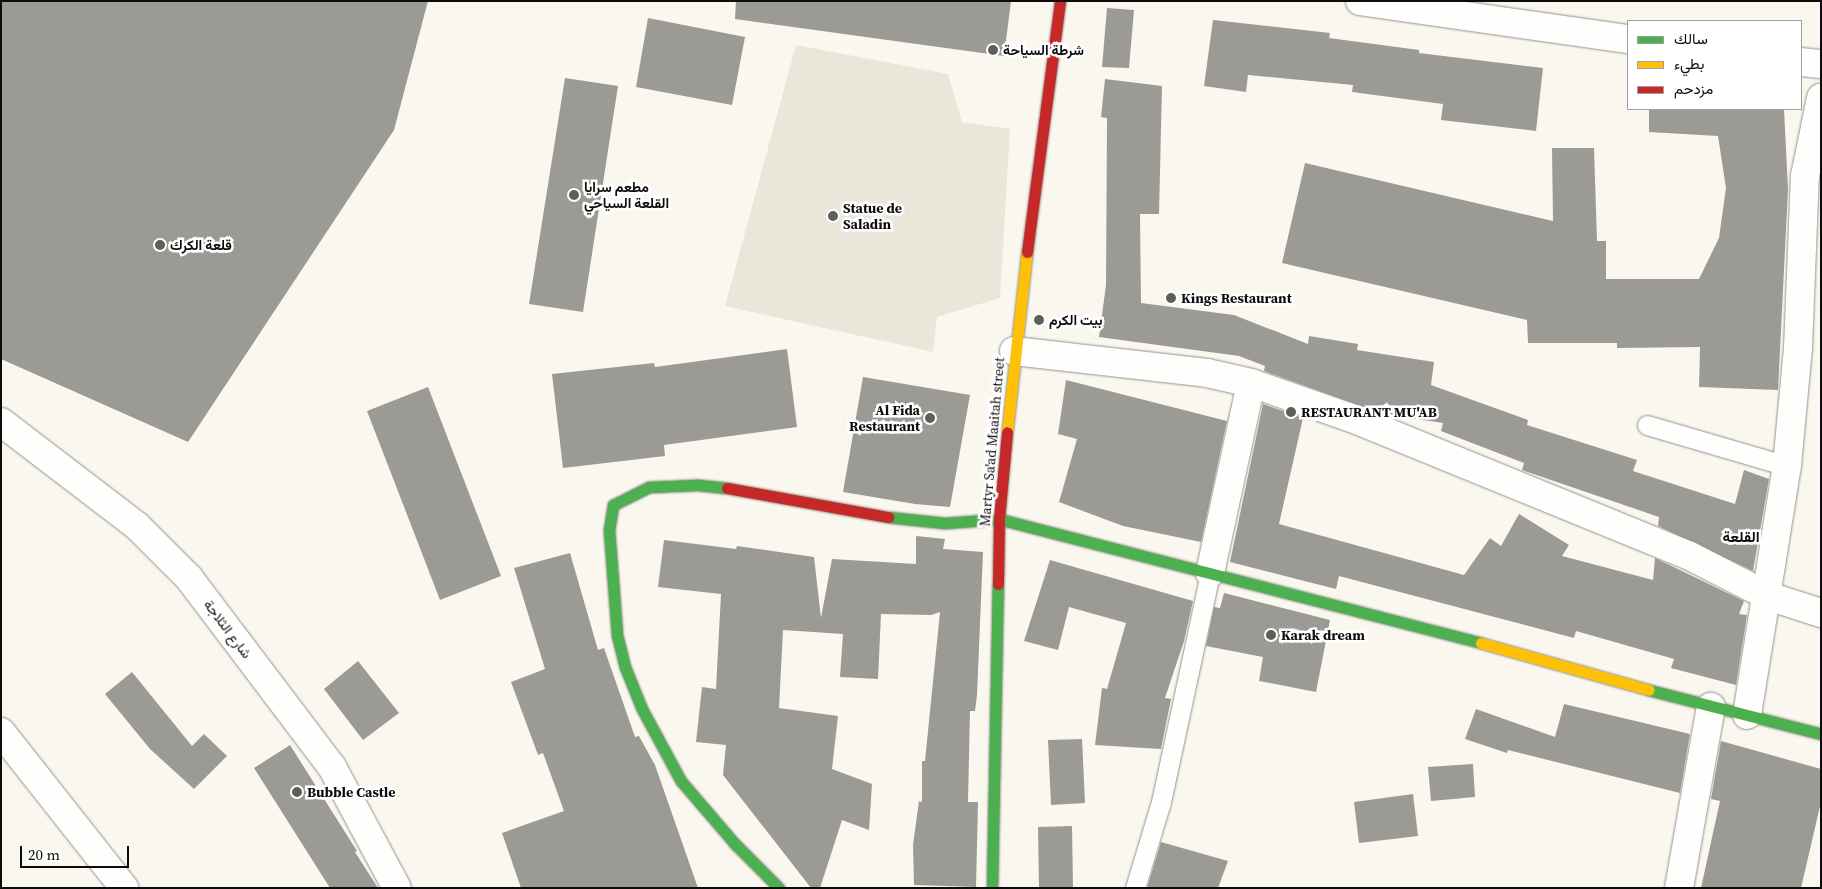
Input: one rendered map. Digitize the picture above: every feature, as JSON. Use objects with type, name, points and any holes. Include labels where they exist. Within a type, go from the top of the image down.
[{"type":"street","name":"Martyr Sa'ad Maaitah street","points":[[992,888],[999,519],[1014,351],[1060,1]]},
{"type":"street","points":[[1360,1],[1627,39]]},
{"type":"street","points":[[1802,62],[1821,64]]},
{"type":"street","points":[[1747,715],[1768,596],[1787,466],[1798,348],[1805,176],[1821,98]]},
{"type":"street","points":[[1014,351],[1207,373],[1251,383],[1357,420],[1688,555],[1768,596],[1821,613]]},
{"type":"street","points":[[1210,573],[1251,383]]},
{"type":"street","name":"شارع الثلاجة","points":[[1,422],[137,526],[189,578],[332,767],[397,888]]},
{"type":"street","points":[[779,888],[735,844],[681,781],[642,710],[624,667],[616,635],[609,530],[613,504],[649,487],[696,485],[768,494],[891,518],[945,523],[999,519],[1468,639],[1711,708],[1821,734]]},
{"type":"street","points":[[1679,888],[1711,708]]},
{"type":"street","points":[[1,732],[124,888]]},
{"type":"lane","points":[[1647,425],[1787,466]]},
{"type":"lane","points":[[1135,888],[1161,802],[1210,573]]},
{"type":"shaded area","points":[[796,45],[948,74],[962,122],[1010,129],[1000,298],[937,317],[933,352],[725,306]]},
{"type":"building","name":"قلعة الكرك","points":[[1,1],[428,1],[394,130],[188,442],[1,359]]},
{"type":"building","points":[[736,1],[1011,1],[1004,56],[735,19]]},
{"type":"building","points":[[1107,8],[1134,10],[1129,68],[1102,67]]},
{"type":"building","points":[[648,18],[745,37],[732,105],[636,87]]},
{"type":"building","points":[[1213,20],[1330,33],[1329,38],[1419,50],[1419,53],[1543,68],[1536,131],[1441,120],[1443,104],[1352,92],[1353,85],[1248,75],[1246,92],[1204,86]]},
{"type":"building","name":"مطعم سرايا القلعة السياحي","points":[[565,78],[618,86],[583,312],[529,304]]},
{"type":"building","points":[[1105,79],[1162,86],[1159,214],[1140,214],[1141,303],[1234,315],[1308,344],[1309,336],[1358,344],[1357,350],[1434,362],[1431,385],[1528,420],[1527,425],[1637,460],[1633,471],[1735,504],[1744,470],[1769,479],[1753,571],[1658,526],[1659,517],[1522,470],[1524,463],[1441,431],[1443,423],[1383,414],[1264,371],[1265,366],[1239,356],[1099,337],[1106,285],[1107,118],[1101,117]]},
{"type":"building","points":[[1649,110],[1784,110],[1788,189],[1778,390],[1699,387],[1700,347],[1617,348],[1617,343],[1528,343],[1527,320],[1282,263],[1305,163],[1553,221],[1552,148],[1594,148],[1597,241],[1606,241],[1606,279],[1699,279],[1719,238],[1726,188],[1718,136],[1649,132]]},
{"type":"building","points":[[787,349],[797,427],[664,445],[665,456],[563,468],[552,374],[654,363],[655,367]]},
{"type":"building","points":[[863,377],[970,395],[950,507],[915,504],[843,492]]},
{"type":"building","points":[[1066,380],[1227,421],[1201,542],[1123,526],[1059,502],[1077,439],[1058,434]]},
{"type":"building","points":[[428,387],[501,576],[440,600],[367,411]]},
{"type":"building","points":[[1263,404],[1303,418],[1279,524],[1464,575],[1490,538],[1501,546],[1519,514],[1569,545],[1562,556],[1653,580],[1655,558],[1744,601],[1739,614],[1747,615],[1736,685],[1671,668],[1674,659],[1576,631],[1574,638],[1339,576],[1336,589],[1230,562]]},
{"type":"building","points":[[916,536],[945,539],[943,549],[983,552],[977,695],[975,711],[970,711],[968,802],[978,802],[976,887],[914,885],[913,845],[919,801],[922,802],[922,761],[925,761],[940,612],[931,615],[881,614],[878,679],[840,677],[843,634],[783,630],[779,708],[838,716],[832,769],[872,784],[869,830],[842,820],[820,888],[811,888],[723,775],[726,745],[696,742],[702,687],[716,689],[721,594],[658,587],[664,540],[736,549],[737,546],[814,557],[821,618],[832,559],[916,564]]},
{"type":"building","points":[[570,553],[598,650],[604,648],[635,737],[639,736],[655,765],[698,888],[521,888],[502,833],[564,811],[543,753],[538,755],[511,682],[545,669],[514,568]]},
{"type":"building","points":[[1050,560],[1193,601],[1184,641],[1165,698],[1171,699],[1161,749],[1095,745],[1102,688],[1107,689],[1126,623],[1069,607],[1058,650],[1024,641]]},
{"type":"building","name":"Karak dream","points":[[1224,593],[1330,620],[1316,692],[1259,681],[1263,657],[1206,646],[1214,607],[1220,608]]},
{"type":"building","points":[[358,661],[399,713],[363,740],[324,689]]},
{"type":"building","points":[[132,672],[192,746],[204,734],[227,756],[194,789],[150,749],[105,694]]},
{"type":"building","points":[[1564,704],[1690,734],[1680,793],[1508,750],[1507,753],[1465,739],[1476,709],[1555,737]]},
{"type":"building","points":[[1082,739],[1085,803],[1051,805],[1048,740]]},
{"type":"building","points":[[1721,741],[1821,769],[1821,802],[1801,888],[1701,888],[1720,801],[1711,799]]},
{"type":"building","points":[[290,745],[357,851],[355,852],[378,888],[330,888],[254,768]]},
{"type":"building","points":[[1473,764],[1475,797],[1431,801],[1428,767]]},
{"type":"building","points":[[1413,794],[1418,836],[1359,843],[1354,802]]},
{"type":"building","points":[[1072,826],[1073,888],[1039,888],[1038,827]]},
{"type":"building","points":[[1161,842],[1228,861],[1218,888],[1147,888]]},
{"type":"traffic: fast","points":[[727,488],[696,485],[649,487],[613,505],[609,530],[617,635],[625,667],[642,709],[681,781],[735,844],[779,888]]},
{"type":"traffic: fast","points":[[888,517],[945,523],[999,519],[1481,643]]},
{"type":"traffic: fast","points":[[992,888],[998,584]]},
{"type":"traffic: fast","points":[[1649,690],[1821,734]]},
{"type":"traffic: slow","points":[[1007,432],[1027,252]]},
{"type":"traffic: slow","points":[[1481,643],[1649,690]]},
{"type":"traffic: jam","points":[[1027,252],[1060,1]]},
{"type":"traffic: jam","points":[[998,584],[999,519],[1007,432]]},
{"type":"traffic: jam","points":[[727,488],[888,517]]},
{"type":"place","name":"شرطة السياحة","points":[[993,50]]},
{"type":"place","name":"مطعم سرايا القلعة السياحي","points":[[574,195]]},
{"type":"place","name":"Statue de Saladin","points":[[833,216]]},
{"type":"place","name":"قلعة الكرك","points":[[160,245]]},
{"type":"place","name":"Kings Restaurant","points":[[1171,298]]},
{"type":"place","name":"بيت الكرم","points":[[1039,320]]},
{"type":"place","name":"RESTAURANT MU'AB","points":[[1291,412]]},
{"type":"place","name":"Al Fida Restaurant","points":[[930,418]]},
{"type":"place","name":"Karak dream","points":[[1271,635]]},
{"type":"place","name":"Bubble Castle","points":[[297,792]]},
{"type":"district","name":"القلعة","points":[[1741,537]]}]
